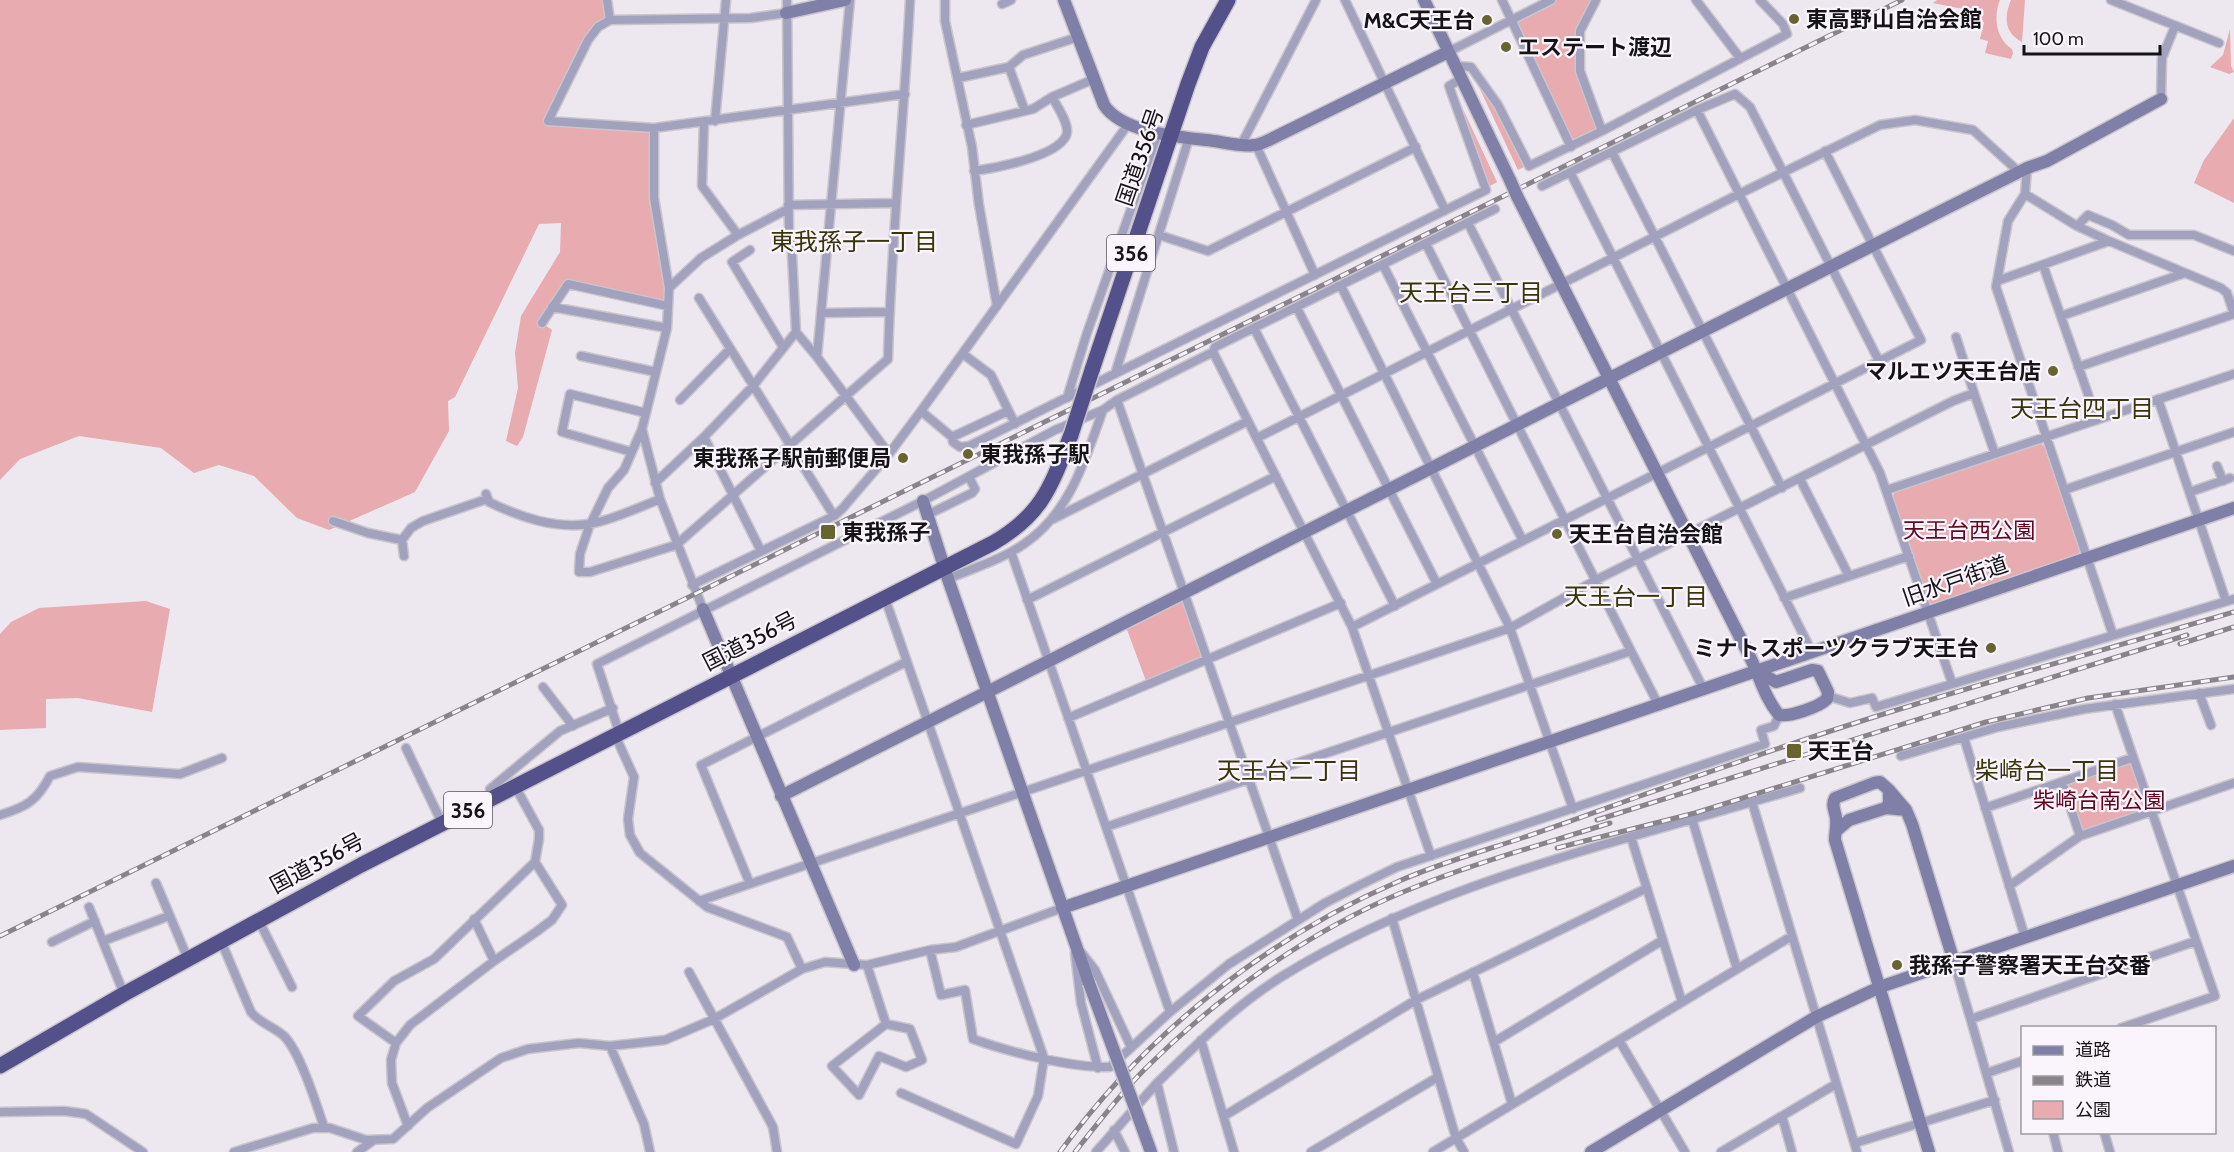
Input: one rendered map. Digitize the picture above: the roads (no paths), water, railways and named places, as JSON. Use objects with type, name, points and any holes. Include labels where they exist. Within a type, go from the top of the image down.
[{"type":"highway","name":"国道356号","points":[[0,1065],[124,994],[442,823],[885,598],[946,574],[1011,533],[1034,512],[1053,484],[1092,370],[1164,134],[1202,48],[1228,0]]},
{"type":"street","points":[[608,0],[610,20]]},
{"type":"street","points":[[715,121],[726,0]]},
{"type":"street","points":[[817,357],[840,104],[847,0],[786,6],[751,18],[610,20],[598,27],[588,40],[548,121],[654,128],[715,121],[840,104],[905,94]]},
{"type":"street","points":[[654,128],[654,198],[669,288],[667,328],[642,429],[624,470],[608,488],[591,524],[580,554],[579,572],[590,572],[676,545],[888,359],[910,0]]},
{"type":"street","points":[[945,0],[945,21],[972,147],[997,306]]},
{"type":"street","points":[[1002,4],[1011,0]]},
{"type":"street","points":[[1064,0],[1109,112],[1129,123],[1164,134],[1242,145],[1256,145],[1269,140],[1551,0]]},
{"type":"street","points":[[1242,145],[1316,0]]},
{"type":"street","points":[[1345,0],[1445,210]]},
{"type":"street","points":[[1424,0],[1517,196],[1757,671],[1760,683],[1779,715],[1785,716],[1818,705],[1828,696]]},
{"type":"street","points":[[1502,0],[1571,147]]},
{"type":"street","points":[[1596,0],[1580,31],[1580,71],[1602,131]]},
{"type":"street","points":[[1696,0],[1740,58]]},
{"type":"street","points":[[1455,66],[1471,67],[1498,105],[1530,166],[1571,147],[1787,34],[1783,24],[1760,0]]},
{"type":"street","points":[[2116,1],[2218,43]]},
{"type":"street","points":[[786,6],[788,207],[796,332],[889,454]]},
{"type":"street","points":[[781,796],[1872,245],[2023,170],[2047,161],[2161,99],[2162,58],[2175,26]]},
{"type":"street","points":[[957,78],[1009,67],[1023,55],[1078,37]]},
{"type":"street","points":[[1009,67],[1025,111]]},
{"type":"street","points":[[966,125],[1033,109],[1052,97],[1094,79]]},
{"type":"street","points":[[921,411],[952,437],[953,442],[960,447],[969,446],[1485,190],[1449,86],[1461,79]]},
{"type":"street","points":[[1542,186],[1697,110],[1735,94],[1750,107],[1878,361]]},
{"type":"street","points":[[974,171],[1006,167],[1058,146],[1066,136],[1067,128],[1052,97]]},
{"type":"street","points":[[1697,110],[1867,445],[1887,490],[1952,683]]},
{"type":"street","points":[[1257,438],[1880,125],[1915,120],[1973,130],[2023,170],[2025,194],[2008,221],[1996,287],[2113,635]]},
{"type":"street","points":[[704,122],[702,186],[738,235]]},
{"type":"street","points":[[692,585],[834,516],[842,509],[889,454],[921,411],[1016,283],[1129,123]]},
{"type":"street","points":[[1067,398],[1086,333],[1164,134]]},
{"type":"street","points":[[1115,374],[1189,138]]},
{"type":"street","points":[[1256,145],[1315,275]]},
{"type":"street","points":[[1159,235],[1208,251],[1416,147]]},
{"type":"street","points":[[1352,627],[1522,539],[1565,520],[1921,340],[1825,151]]},
{"type":"street","points":[[1612,152],[1782,488]]},
{"type":"street","points":[[1570,172],[1812,652]]},
{"type":"street","points":[[2025,194],[2078,226],[2109,241],[2221,288],[2227,293],[2234,314],[2078,366]]},
{"type":"street","points":[[669,288],[701,258],[788,207],[896,203]]},
{"type":"street","points":[[802,969],[787,937],[707,907],[640,853],[630,835],[628,819],[634,777],[617,734],[613,708],[597,664],[923,501],[1055,430],[1103,410],[1117,400],[1213,352],[1215,347],[1495,209]]},
{"type":"street","points":[[2078,226],[2088,215],[2129,235],[2194,236],[2234,251]]},
{"type":"street","points":[[1468,223],[1704,690]]},
{"type":"street","points":[[1997,280],[2109,241]]},
{"type":"street","points":[[1426,244],[1659,706]]},
{"type":"street","points":[[750,250],[732,262],[783,347]]},
{"type":"street","points":[[1383,265],[1522,539]]},
{"type":"street","points":[[2043,265],[2097,420]]},
{"type":"street","points":[[2061,316],[2184,273]]},
{"type":"street","points":[[542,323],[568,284],[668,306]]},
{"type":"street","points":[[1341,286],[1510,628],[1573,809]]},
{"type":"street","points":[[699,298],[834,516]]},
{"type":"street","points":[[552,307],[667,328]]},
{"type":"street","points":[[1297,308],[1437,584]]},
{"type":"street","points":[[821,313],[890,312]]},
{"type":"street","points":[[1254,328],[1395,606]]},
{"type":"street","points":[[655,483],[753,386],[796,332]]},
{"type":"street","points":[[1956,337],[1995,454]]},
{"type":"street","points":[[680,400],[730,349]]},
{"type":"street","points":[[1213,352],[1352,627],[1431,856]]},
{"type":"street","points":[[963,354],[991,375],[1015,424]]},
{"type":"street","points":[[581,356],[656,372]]},
{"type":"street","points":[[1887,490],[2234,374]]},
{"type":"street","points":[[699,901],[1510,628],[1596,580],[1953,401],[1974,393]]},
{"type":"street","points":[[632,452],[562,432],[570,394],[646,413]]},
{"type":"street","points":[[1828,696],[1850,703],[1872,698],[1876,707],[2230,600],[2199,520],[2158,399]]},
{"type":"street","points":[[1117,400],[1298,920]]},
{"type":"street","points":[[946,574],[1011,552],[1025,544],[1051,520],[1069,497],[1077,481],[1103,410]]},
{"type":"street","points":[[952,437],[1008,411]]},
{"type":"street","points":[[1051,520],[1248,422]]},
{"type":"street","points":[[642,429],[660,499],[692,585],[811,864],[861,965],[886,1024]]},
{"type":"street","points":[[2064,490],[2234,432]]},
{"type":"street","points":[[704,437],[761,551]]},
{"type":"street","points":[[2190,492],[2226,480],[2217,466]]},
{"type":"street","points":[[1027,600],[1276,476]]},
{"type":"street","points":[[927,515],[972,493],[975,489],[969,477]]},
{"type":"street","points":[[1800,479],[1849,576]]},
{"type":"street","points":[[404,556],[402,540],[411,528],[487,496],[489,502],[521,517],[564,525],[591,524],[660,499]]},
{"type":"street","points":[[923,501],[946,574],[1074,943],[1151,1152]]},
{"type":"street","name":"旧水戸街道","points":[[1062,908],[2234,508]]},
{"type":"street","points":[[333,521],[368,533],[402,540]]},
{"type":"street","points":[[1011,552],[1170,1012]]},
{"type":"street","points":[[1784,598],[1909,556]]},
{"type":"street","points":[[885,598],[1044,1058],[1038,1096],[1016,1144],[901,1093]]},
{"type":"street","points":[[1068,718],[1341,603]]},
{"type":"street","points":[[1106,827],[1631,651]]},
{"type":"street","points":[[750,884],[700,765],[906,662]]},
{"type":"street","points":[[1757,671],[1776,682],[1815,670],[1820,674],[1828,696]]},
{"type":"street","points":[[543,687],[573,726]]},
{"type":"street","points":[[1901,756],[1998,727],[2115,704],[2234,689]]},
{"type":"street","points":[[2199,693],[2211,725]]},
{"type":"street","points":[[2115,704],[2215,996],[2127,1026]]},
{"type":"street","points":[[491,798],[490,789],[560,731],[613,708]]},
{"type":"street","points":[[930,950],[941,994],[965,990],[974,1039],[994,1047],[1044,1058],[1110,1068],[1170,1012],[1229,964],[1325,903],[1397,867],[1765,744],[1761,730],[1774,726],[1779,715]]},
{"type":"street","points":[[1964,738],[2025,937]]},
{"type":"street","points":[[406,748],[442,823]]},
{"type":"street","points":[[0,815],[27,806],[42,791],[50,776],[78,767],[180,774],[222,758]]},
{"type":"street","points":[[1985,808],[2132,758]]},
{"type":"street","points":[[1929,1152],[1835,840],[1836,818],[1833,803],[1838,796],[1880,782],[1889,789],[1906,810],[1912,824],[2010,1152]]},
{"type":"street","points":[[2062,782],[2080,836]]},
{"type":"street","points":[[2009,886],[2080,836],[2234,783]]},
{"type":"street","points":[[396,1043],[358,1016],[394,981],[434,959],[535,862],[539,840],[538,830],[515,786]]},
{"type":"street","points":[[1096,1152],[1157,1083],[1228,1016],[1279,978],[1339,943],[1392,918],[1486,882],[1800,788]]},
{"type":"street","points":[[1886,808],[1889,803],[1889,789]]},
{"type":"street","points":[[1752,802],[1856,1147],[1920,1123],[1995,1100]]},
{"type":"street","points":[[1836,818],[1849,820],[1886,808],[1906,810]]},
{"type":"street","points":[[1692,819],[1737,969]]},
{"type":"street","points":[[1836,831],[1849,820]]},
{"type":"street","points":[[1631,837],[1682,1002]]},
{"type":"street","points":[[408,1126],[392,1083],[391,1060],[396,1043],[410,1024],[552,920],[562,904],[535,862]]},
{"type":"street","points":[[1591,1152],[1816,1017],[1880,987],[2234,866]]},
{"type":"street","points":[[156,883],[188,959]]},
{"type":"street","points":[[1224,1116],[1416,1000],[1647,888]]},
{"type":"street","points":[[89,907],[124,994]]},
{"type":"street","points":[[234,1152],[313,1128],[324,1127],[353,1137],[374,1140],[393,1139],[428,1108],[501,1058],[528,1049],[579,1043],[610,1046],[665,1040],[714,1019],[802,969],[825,962],[861,965],[930,950],[956,947],[1062,908]]},
{"type":"street","points":[[103,941],[169,916]]},
{"type":"street","points":[[1392,918],[1456,1138],[1464,1152]]},
{"type":"street","points":[[474,919],[494,961]]},
{"type":"street","points":[[52,942],[95,921]]},
{"type":"street","points":[[259,921],[292,987]]},
{"type":"street","points":[[1433,1152],[1792,936]]},
{"type":"street","points":[[1494,1042],[1663,940]]},
{"type":"street","points":[[221,941],[251,1012],[287,1040],[305,1075],[324,1127]]},
{"type":"street","points":[[1971,1019],[2196,941]]},
{"type":"street","points":[[1074,943],[1095,970],[1131,1047]]},
{"type":"street","points":[[1074,943],[1081,1003],[1098,1068]]},
{"type":"street","points":[[689,972],[773,1127],[777,1152]]},
{"type":"street","points":[[1473,972],[1512,1104]]},
{"type":"street","points":[[886,1024],[910,1029],[922,1060],[906,1067],[879,1056],[859,1095],[832,1066],[886,1024]]},
{"type":"street","points":[[1202,1040],[1234,1152]]},
{"type":"street","points":[[1619,1041],[1686,1152]]},
{"type":"street","points":[[610,1046],[644,1124],[650,1152]]},
{"type":"street","points":[[1987,1073],[2021,1061]]},
{"type":"street","points":[[1311,1152],[1438,1077]]},
{"type":"street","points":[[1157,1083],[1174,1152]]},
{"type":"street","points":[[1720,1152],[1836,1084]]},
{"type":"street","points":[[0,1112],[64,1111],[86,1114],[96,1118],[143,1152]]},
{"type":"street","points":[[1782,1116],[1792,1152]]},
{"type":"street","points":[[1114,1130],[1125,1152]]},
{"type":"street","points":[[2054,1134],[2058,1152]]},
{"type":"street","points":[[2105,1134],[2110,1152]]},
{"type":"street","points":[[357,1152],[374,1140]]},
{"type":"railway","points":[[0,936],[1902,0]]},
{"type":"railway","points":[[1060,1152],[1093,1109],[1130,1069],[1169,1030],[1210,995],[1254,962],[1300,932],[1348,905],[1397,882],[1443,864],[1842,727],[2234,612]]},
{"type":"railway","points":[[2180,644],[2234,627]]},
{"type":"railway","points":[[1597,820],[2187,635]]},
{"type":"railway","points":[[1557,848],[1695,813],[1986,722],[2088,698],[2234,677]]},
{"type":"railway","points":[[1075,1152],[1109,1109],[1173,1042],[1234,991],[1299,946],[1368,908],[1428,882],[1610,823]]},
{"type":"place","name":"東高野山自治会館","points":[[1794,19]]},
{"type":"place","name":"M&C天王台","points":[[1487,20]]},
{"type":"place","name":"エステート渡辺","points":[[1506,47]]},
{"type":"place","name":"マルエツ天王台店","points":[[2053,371]]},
{"type":"place","name":"東我孫子駅","points":[[968,454]]},
{"type":"place","name":"東我孫子駅前郵便局","points":[[903,458]]},
{"type":"place","name":"東我孫子","points":[[828,532]]},
{"type":"place","name":"天王台自治会館","points":[[1557,534]]},
{"type":"place","name":"ミナトスポーツクラブ天王台","points":[[1991,648]]},
{"type":"place","name":"天王台","points":[[1794,751]]},
{"type":"place","name":"我孫子警察署天王台交番","points":[[1897,965]]},
{"type":"district","name":"東我孫子一丁目","points":[[854,241]]},
{"type":"district","name":"天王台三丁目","points":[[1471,292]]},
{"type":"district","name":"天王台四丁目","points":[[2082,408]]},
{"type":"district","name":"天王台一丁目","points":[[1636,596]]},
{"type":"district","name":"天王台二丁目","points":[[1289,770]]},
{"type":"district","name":"柴崎台一丁目","points":[[2047,770]]},
{"type":"park label","name":"天王台西公園","points":[[1969,530]]},
{"type":"park label","name":"柴崎台南公園","points":[[2099,800]]}]
